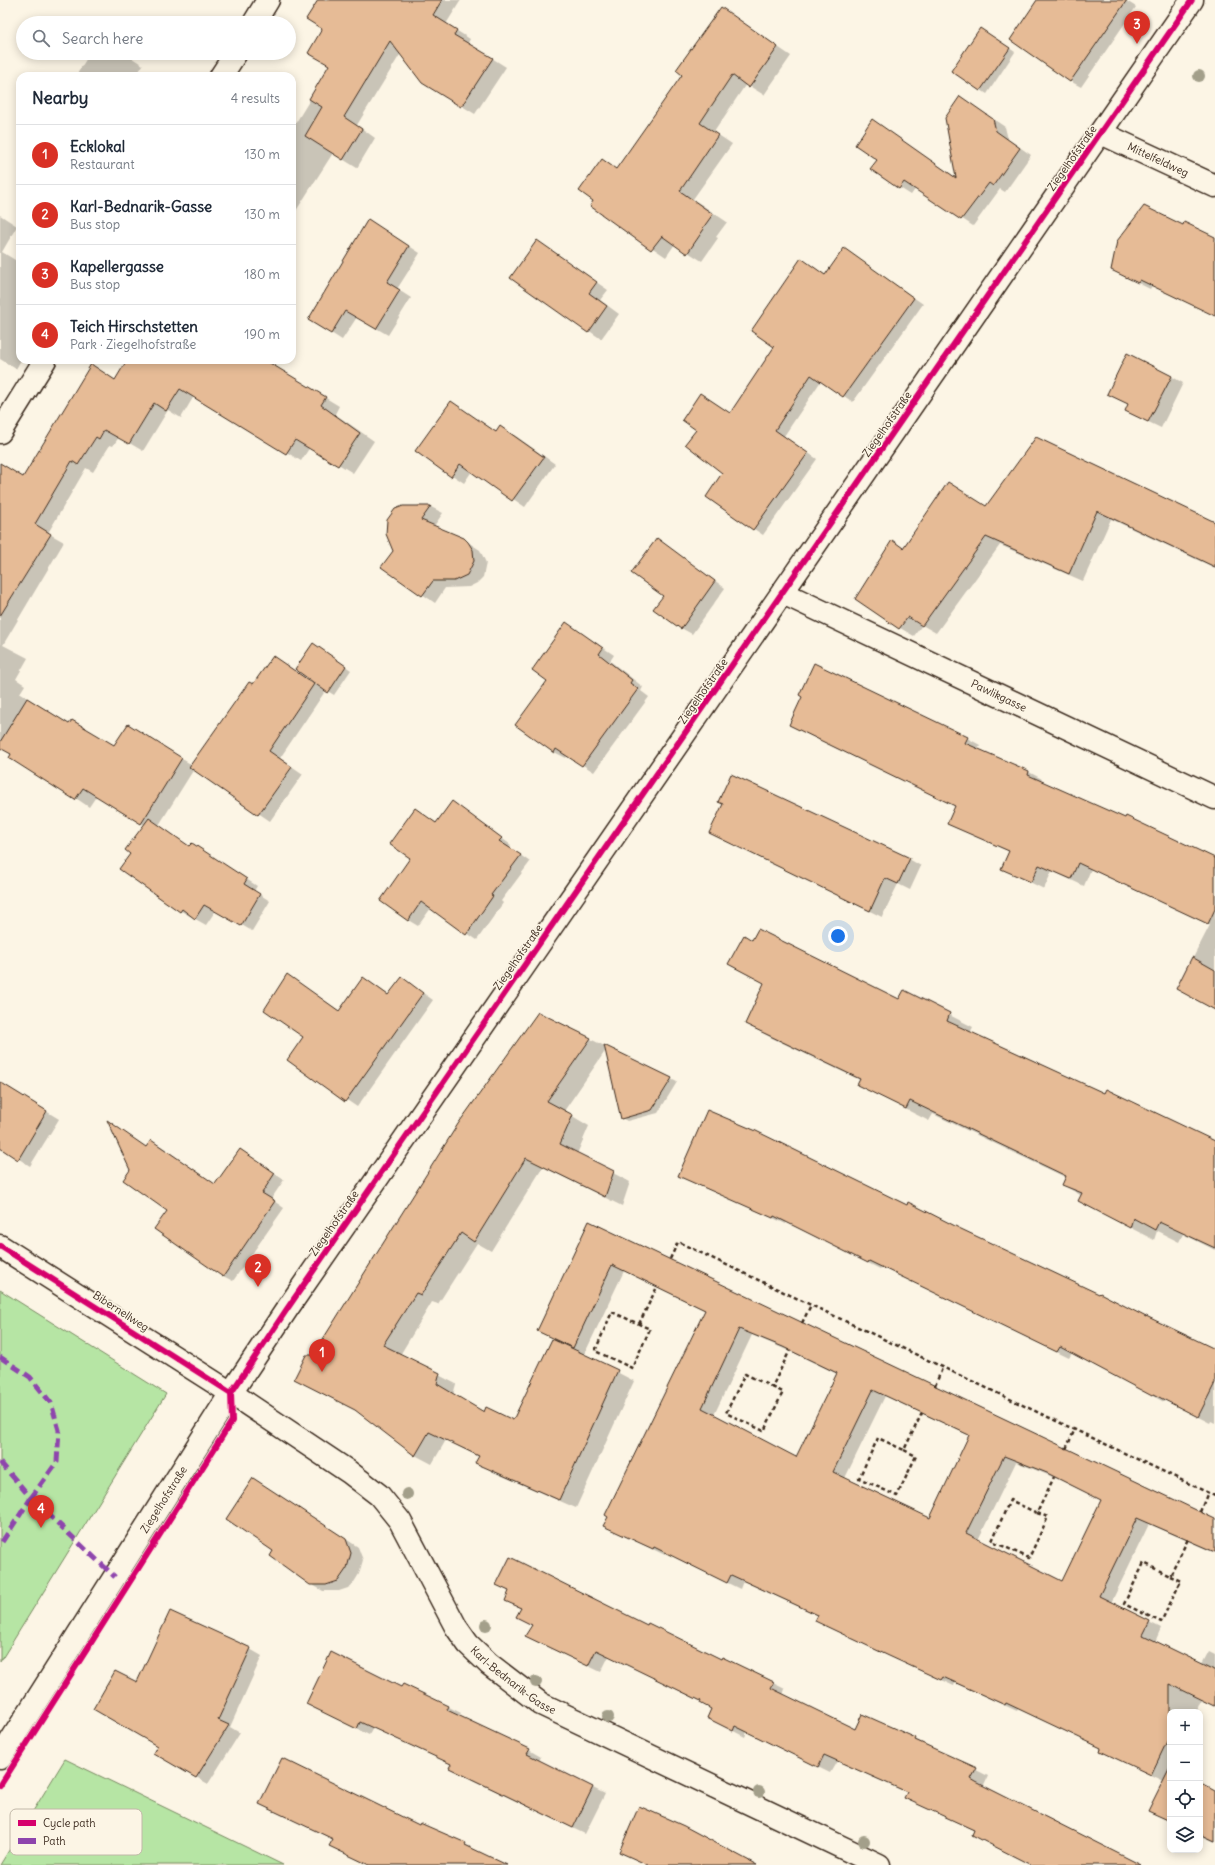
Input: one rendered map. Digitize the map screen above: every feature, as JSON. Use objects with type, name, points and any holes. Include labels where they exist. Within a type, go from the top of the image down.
[{"type":"street","points":[[258,16],[268,0]]},
{"type":"street","name":"Ziegelhofstraße","points":[[0,1758],[231,1393],[287,1309],[1192,0]]},
{"type":"street","points":[[224,72],[231,60]]},
{"type":"street","name":"Mittelfeldweg","points":[[1101,133],[1215,186]]},
{"type":"street","points":[[0,432],[42,364]]},
{"type":"street","name":"Pawlikgasse","points":[[783,593],[1215,798]]},
{"type":"street","name":"Bibernellweg","points":[[0,1246],[231,1393]]},
{"type":"street","name":"Karl-Bednarik-Gasse","points":[[231,1393],[349,1472],[379,1495],[400,1521],[456,1627],[468,1644],[489,1664],[541,1704],[879,1865]]},
{"type":"path","points":[[670,1259],[678,1242],[943,1366],[1215,1496]]},
{"type":"path","points":[[639,1324],[657,1287]]},
{"type":"path","points":[[802,1323],[811,1305]]},
{"type":"path","points":[[612,1312],[639,1324],[650,1329],[632,1368],[595,1351],[612,1312]]},
{"type":"path","points":[[772,1387],[790,1350]]},
{"type":"path","points":[[935,1386],[943,1366]]},
{"type":"path","points":[[745,1374],[772,1387],[783,1392],[764,1431],[726,1413],[745,1374]]},
{"type":"path","points":[[904,1450],[922,1413]]},
{"type":"path","points":[[1066,1449],[1075,1429]]},
{"type":"path","points":[[878,1438],[904,1450],[916,1456],[897,1496],[859,1478],[878,1438]]},
{"type":"path","points":[[1037,1513],[1054,1477]]},
{"type":"path","points":[[1200,1512],[1208,1492]]},
{"type":"path","points":[[1010,1500],[1037,1513],[1048,1517],[1030,1558],[992,1541],[1010,1500]]},
{"type":"path","points":[[1170,1576],[1188,1539]]},
{"type":"path","points":[[1144,1563],[1170,1576],[1181,1581],[1161,1622],[1124,1604],[1144,1563]]},
{"type":"green space","points":[[0,1290],[166,1394],[0,1662]]},
{"type":"green space","points":[[65,1759],[283,1865],[0,1865],[10,1849],[10,1855],[142,1855],[142,1809],[34,1809]]},
{"type":"building","points":[[318,0],[442,0],[433,15],[457,30],[454,35],[493,58],[461,107],[422,83],[390,41],[344,117],[362,129],[343,160],[305,136],[322,107],[309,99],[329,65],[308,53],[322,29],[306,19]]},
{"type":"building","points":[[1037,0],[1127,0],[1070,82],[1010,40]]},
{"type":"building","points":[[721,7],[778,47],[749,88],[732,75],[700,123],[718,135],[680,191],[713,214],[703,228],[704,229],[687,254],[662,236],[651,250],[590,206],[593,201],[579,191],[602,159],[616,169],[682,75],[676,70]]},
{"type":"building","points":[[980,28],[1010,48],[980,91],[951,71]]},
{"type":"building","points":[[960,96],[993,119],[996,131],[1020,148],[993,186],[989,183],[961,220],[904,182],[899,189],[870,169],[877,160],[855,145],[872,119],[956,178],[945,118]]},
{"type":"building","points":[[1144,206],[1183,225],[1184,222],[1215,237],[1215,316],[1140,280],[1138,283],[1111,270],[1117,241]]},
{"type":"building","points":[[368,219],[409,246],[387,282],[400,290],[376,329],[345,311],[331,334],[308,320]]},
{"type":"building","points":[[537,240],[597,282],[589,293],[607,306],[588,333],[510,278]]},
{"type":"building","points":[[844,248],[914,298],[843,397],[811,375],[775,430],[808,453],[753,530],[706,497],[722,473],[685,444],[696,430],[682,420],[700,393],[730,413],[774,347],[751,331],[801,258],[825,275]]},
{"type":"building","points":[[1127,353],[1172,376],[1148,422],[1125,411],[1128,404],[1107,394]]},
{"type":"building","points":[[91,364],[115,380],[125,364],[272,364],[326,397],[321,405],[360,433],[338,466],[295,440],[286,454],[180,389],[166,411],[154,403],[129,444],[104,430],[99,439],[96,437],[78,465],[72,461],[35,524],[51,534],[0,616],[0,463],[23,477]]},
{"type":"building","points":[[451,401],[496,432],[500,426],[544,457],[512,501],[460,464],[451,477],[415,451]]},
{"type":"building","points":[[1036,437],[1215,522],[1215,567],[1097,511],[1069,574],[986,537],[922,626],[908,617],[899,629],[855,599],[892,540],[903,548],[948,482],[986,506]]},
{"type":"building","points":[[403,506],[431,506],[421,520],[464,538],[468,542],[473,550],[474,561],[467,575],[454,581],[433,581],[422,596],[381,567],[393,551],[386,534],[387,520],[395,509]]},
{"type":"building","points":[[657,538],[715,581],[681,629],[653,609],[663,596],[631,573]]},
{"type":"building","points":[[566,622],[603,648],[599,654],[632,680],[630,683],[638,689],[582,766],[556,749],[554,753],[515,725],[547,681],[532,670]]},
{"type":"building","points":[[313,643],[346,666],[328,693],[295,669]]},
{"type":"building","points":[[273,656],[314,684],[269,751],[292,767],[258,815],[189,767],[249,682],[253,684]]},
{"type":"building","points":[[814,663],[968,737],[965,743],[1029,771],[1028,775],[1125,818],[1126,816],[1215,858],[1215,909],[1208,924],[1078,863],[1071,879],[1039,865],[1031,882],[1001,869],[1009,851],[947,824],[955,806],[789,725],[802,697],[799,695]]},
{"type":"building","points":[[27,698],[69,724],[72,720],[114,745],[128,724],[182,758],[141,824],[83,788],[75,800],[9,758],[11,754],[0,748],[0,742]]},
{"type":"building","points":[[731,774],[910,858],[898,884],[885,878],[870,911],[709,833],[723,804],[718,802]]},
{"type":"building","points":[[452,801],[502,838],[499,841],[521,855],[491,895],[493,896],[466,935],[421,902],[408,921],[380,901],[410,858],[389,844],[415,808],[436,823]]},
{"type":"building","points":[[149,818],[189,846],[192,843],[247,879],[244,884],[260,894],[241,926],[204,905],[195,919],[182,909],[180,912],[119,869],[130,854],[125,850]]},
{"type":"building","points":[[758,929],[899,999],[904,990],[950,1013],[947,1021],[1104,1093],[1106,1089],[1215,1141],[1215,1248],[1159,1222],[1155,1230],[1133,1218],[1130,1228],[1078,1201],[1082,1193],[1062,1185],[1066,1176],[910,1101],[906,1109],[857,1085],[860,1079],[745,1024],[764,983],[728,964],[744,935],[752,940]]},
{"type":"building","points":[[1192,957],[1215,970],[1215,1010],[1176,989]]},
{"type":"building","points":[[287,974],[339,1011],[363,977],[388,995],[402,977],[423,993],[345,1102],[287,1060],[303,1037],[264,1010]]},
{"type":"building","points":[[538,1012],[591,1038],[547,1101],[573,1115],[560,1144],[614,1171],[605,1197],[526,1158],[474,1242],[461,1233],[421,1295],[416,1293],[383,1345],[440,1373],[437,1384],[484,1412],[486,1407],[513,1420],[552,1339],[618,1370],[559,1500],[475,1463],[479,1456],[429,1432],[415,1456],[355,1410],[294,1379],[306,1355],[313,1355],[458,1124]]},
{"type":"building","points":[[604,1045],[672,1078],[652,1110],[621,1119]]},
{"type":"building","points":[[0,1082],[47,1111],[18,1160],[0,1148]]},
{"type":"building","points":[[707,1110],[754,1130],[907,1205],[908,1202],[961,1229],[1099,1294],[1100,1293],[1146,1317],[1215,1349],[1215,1383],[1198,1417],[1153,1394],[1152,1396],[1060,1347],[1057,1352],[869,1261],[868,1263],[774,1216],[773,1218],[678,1176]]},
{"type":"building","points":[[107,1120],[146,1147],[151,1140],[215,1184],[240,1149],[275,1173],[262,1193],[275,1201],[223,1277],[154,1229],[167,1211],[123,1180],[130,1170]]},
{"type":"building","points":[[589,1221],[1215,1519],[1215,1552],[1137,1518],[1099,1596],[1150,1621],[1143,1635],[1215,1670],[1215,1706],[1170,1684],[1170,1709],[1167,1709],[1167,1741],[1151,1775],[1100,1751],[1101,1748],[1006,1703],[1005,1705],[943,1677],[941,1680],[815,1621],[818,1615],[731,1575],[727,1583],[654,1547],[653,1549],[603,1526],[608,1517],[605,1515],[705,1310],[612,1265],[573,1348],[537,1331]],"holes":[[[739,1329],[783,1347],[837,1373],[796,1457],[702,1408]],[[873,1390],[969,1435],[930,1518],[833,1472]],[[1004,1456],[1047,1473],[1101,1500],[1062,1581],[966,1533]]]},
{"type":"building","points":[[253,1478],[346,1539],[351,1553],[347,1568],[338,1581],[326,1585],[310,1585],[270,1556],[273,1551],[226,1519]]},
{"type":"building","points":[[510,1557],[647,1625],[648,1623],[721,1659],[722,1657],[774,1682],[771,1688],[855,1729],[862,1714],[916,1738],[915,1740],[977,1768],[971,1779],[976,1782],[1141,1865],[1031,1865],[972,1835],[974,1830],[904,1798],[907,1792],[824,1755],[818,1767],[735,1726],[733,1731],[707,1718],[711,1709],[700,1703],[701,1701],[596,1650],[588,1666],[525,1636],[532,1625],[516,1617],[521,1608],[505,1601],[509,1591],[496,1585]]},
{"type":"building","points":[[170,1611],[251,1648],[218,1720],[229,1725],[196,1778],[153,1753],[157,1746],[93,1709],[115,1671],[137,1682]]},
{"type":"building","points":[[331,1652],[401,1687],[403,1684],[449,1706],[447,1710],[530,1749],[527,1754],[593,1787],[573,1828],[449,1768],[451,1764],[360,1722],[357,1729],[306,1704]]},
{"type":"building","points":[[282,1758],[419,1825],[420,1823],[466,1843],[465,1845],[507,1865],[369,1865],[329,1846],[333,1839],[259,1804]]},
{"type":"building","points":[[1167,1773],[1167,1820],[1148,1811]]},
{"type":"building","points":[[1203,1785],[1215,1791],[1215,1841],[1203,1835]]},
{"type":"building","points":[[639,1806],[684,1826],[757,1865],[648,1865],[619,1852]]},
{"type":"marked path","points":[[0,1357],[30,1377],[51,1403],[59,1430],[57,1462],[31,1498],[115,1577]]},
{"type":"marked path","points":[[0,1462],[31,1498],[0,1545]]},
{"type":"cycle path","points":[[231,1393],[287,1309],[1192,0]]},
{"type":"cycle path","points":[[0,1246],[231,1393]]},
{"type":"cycle path","points":[[0,1786],[232,1421],[231,1393]]},
{"type":"place","name":"Kapellergasse","points":[[1137,44]]},
{"type":"place","name":"Karl-Bednarik-Gasse","points":[[258,1287]]},
{"type":"place","name":"Ecklokal","points":[[322,1372]]},
{"type":"place","name":"Teich Hirschstetten","points":[[41,1528]]}]
